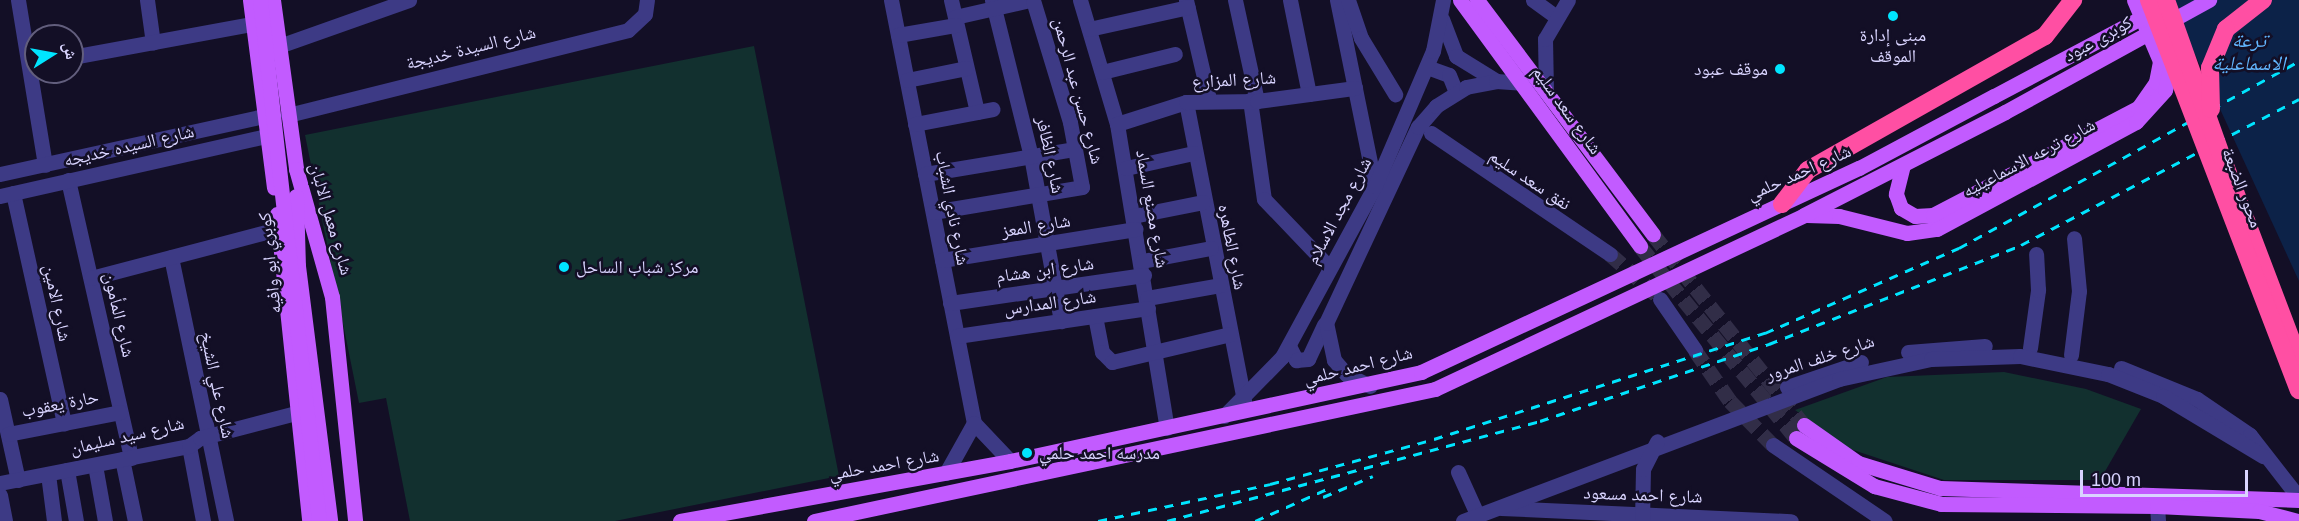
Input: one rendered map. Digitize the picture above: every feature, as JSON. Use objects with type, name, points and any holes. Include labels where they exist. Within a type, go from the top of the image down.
[{"type":"highway","points":[[1782,204],[1794,183],[1817,165],[2032,45],[2055,26],[2073,0]]},
{"type":"highway","name":"محور الضبعة","points":[[2151,0],[2299,390]]},
{"type":"highway","points":[[2166,0],[2223,160],[2299,360]]},
{"type":"highway","points":[[2212,129],[2209,79],[2216,48],[2226,29],[2263,0]]},
{"type":"main road","points":[[250,0],[301,407]]},
{"type":"main road","name":"كوبري ابو وافيه","points":[[260,0],[301,407],[319,521]]},
{"type":"main road","name":"شارع معمل الالبان","points":[[273,0],[296,170],[332,297],[355,521]]},
{"type":"main road","name":"شارع سعد سليم","points":[[1460,0],[1524,83],[1640,246]]},
{"type":"main road","name":"شارع سعد سليم","points":[[1477,0],[1653,234]]},
{"type":"main road","name":"شارع ترعه الاسماعيليه","points":[[1903,165],[1897,189],[1901,208],[1915,216],[1933,214],[2138,108],[2157,82],[2160,61],[2134,0]]},
{"type":"main road","name":"شارع ترعه الاسماعيليه","points":[[1804,215],[1839,216],[1907,233],[1930,232],[2136,122],[2162,96],[2173,63],[2169,34],[2151,0]]},
{"type":"main road","name":"كوبرى عبود","points":[[1994,96],[2173,0]]},
{"type":"main road","name":"كوبرى عبود","points":[[2005,112],[2209,0]]},
{"type":"main road","points":[[258,66],[280,54]]},
{"type":"main road","name":"شارع احمد حلمي","points":[[680,521],[1010,461],[1373,386],[1421,372],[1782,204],[1994,96]]},
{"type":"main road","name":"شارع احمد حلمي","points":[[814,521],[1435,389],[1804,215],[2005,112]]},
{"type":"main road","name":"كوبري ابو وافيه","points":[[296,170],[298,267],[330,521]]},
{"type":"main road","points":[[279,236],[301,407],[309,521]]},
{"type":"main road","points":[[2298,521],[2259,511],[2158,514],[1964,506],[1918,500],[1853,476],[1800,432],[1858,463],[1940,488],[2299,499]]},
{"type":"street","name":"شارع المأمون","points":[[18,0],[24,25]]},
{"type":"street","points":[[147,0],[153,43]]},
{"type":"street","points":[[280,54],[409,0]]},
{"type":"street","name":"شارع السيدة خديجة","points":[[288,114],[628,30],[645,14],[647,0]]},
{"type":"street","name":"شارع نادي الشباب","points":[[891,0],[974,423]]},
{"type":"street","points":[[951,0],[977,112]]},
{"type":"street","points":[[898,35],[956,21],[993,4],[1032,0]]},
{"type":"street","name":"شارع حسن عبد الرحمن","points":[[1032,0],[1075,149],[1078,190],[1039,196]]},
{"type":"street","name":"شارع مصنع السماد","points":[[1080,0],[1118,124],[1167,428]]},
{"type":"street","points":[[1235,0],[1253,101],[1264,200],[1330,268]]},
{"type":"street","points":[[1290,0],[1309,94]]},
{"type":"street","points":[[1337,0],[1375,186]]},
{"type":"street","points":[[1348,0],[1361,38],[1395,94]]},
{"type":"street","name":"شارع مجد الاسلام","points":[[1223,416],[1244,400],[1289,346],[1375,186],[1427,67],[1442,16],[1443,0]]},
{"type":"street","points":[[1533,0],[1556,17]]},
{"type":"street","points":[[1546,91],[1543,47],[1556,17],[1568,0]]},
{"type":"street","name":"شارع الظافر","points":[[993,4],[1032,156],[1061,321]]},
{"type":"street","points":[[1089,29],[1187,4],[1209,99]]},
{"type":"street","points":[[1442,16],[1456,56],[1496,81]]},
{"type":"street","points":[[84,55],[252,24]]},
{"type":"street","points":[[1102,72],[1175,54]]},
{"type":"street","points":[[1427,67],[1449,75],[1456,92]]},
{"type":"street","points":[[907,80],[966,68]]},
{"type":"street","name":"شارع مجد الاسلام","points":[[1289,346],[1294,358],[1306,361],[1418,127],[1456,92],[1496,81],[1524,83]]},
{"type":"street","name":"شارع المأمون","points":[[37,84],[50,164],[64,181],[91,278],[120,412],[135,521]]},
{"type":"street","name":"شارع المزارع","points":[[1118,124],[1186,102],[1209,99],[1253,101],[1355,88]]},
{"type":"street","name":"شارع الطاهره","points":[[1186,102],[1193,153],[1244,400]]},
{"type":"street","points":[[915,124],[993,109]]},
{"type":"street","name":"شارع السيده خديجه","points":[[0,174],[263,116]]},
{"type":"street","name":"نفق سعد سليم","points":[[1431,133],[1610,254]]},
{"type":"street","name":"شارع السيده خديجه","points":[[7,194],[267,136]]},
{"type":"street","points":[[925,174],[1075,149]]},
{"type":"street","points":[[1126,168],[1193,153]]},
{"type":"street","name":"شارع الامين","points":[[7,194],[64,423]]},
{"type":"street","points":[[933,212],[1039,196]]},
{"type":"street","name":"شارع المعز","points":[[942,260],[1047,244],[1203,202]]},
{"type":"street","points":[[91,278],[171,257],[279,236]]},
{"type":"street","points":[[2071,355],[2079,291],[2074,237]]},
{"type":"street","name":"شارع ابن هشام","points":[[950,303],[1055,288],[1143,268],[1212,248]]},
{"type":"street","points":[[2030,348],[2038,290],[2036,254]]},
{"type":"street","name":"شارع علي الشيخ","points":[[171,257],[226,521]]},
{"type":"street","name":"شارع المدارس","points":[[957,336],[1095,316],[1220,285]]},
{"type":"street","points":[[1660,299],[1695,350]]},
{"type":"street","points":[[1095,316],[1109,361],[1230,334]]},
{"type":"street","points":[[1326,323],[1327,343],[1340,368],[1373,386]]},
{"type":"street","name":"شارع خلف المرور","points":[[1657,444],[1676,429],[1856,363],[1955,347],[2030,348],[2071,355],[2142,375],[2197,399],[2250,435],[2263,456],[2299,499]]},
{"type":"street","name":"شارع خلف المرور","points":[[1470,518],[1496,514],[1657,444],[1859,373],[1931,359],[2000,356],[2079,366],[2136,384],[2263,456]]},
{"type":"street","points":[[0,399],[4,432],[18,480]]},
{"type":"street","name":"شارع سيد سليمان","points":[[0,483],[189,446],[208,435],[301,407]]},
{"type":"street","name":"حارة يعقوب","points":[[4,432],[120,412]]},
{"type":"street","points":[[946,473],[974,423],[1010,461]]},
{"type":"street","points":[[1642,518],[1643,469],[1657,444]]},
{"type":"street","points":[[1773,445],[1884,521]]},
{"type":"street","points":[[189,446],[203,521]]},
{"type":"street","points":[[95,465],[105,521]]},
{"type":"street","points":[[67,470],[76,521]]},
{"type":"street","points":[[1458,472],[1470,518]]},
{"type":"street","points":[[48,474],[54,521]]},
{"type":"street","points":[[0,495],[5,521]]},
{"type":"street","name":"شارع احمد مسعود","points":[[1496,514],[1791,521]]},
{"type":"green space","name":"مركز شباب الساحل","points":[[754,46],[839,476],[615,521],[410,521],[386,398],[359,403],[305,135]]},
{"type":"green space","points":[[2004,372],[2086,389],[2141,409],[2100,480],[1944,480],[1850,449],[1795,410],[1887,377]]},
{"type":"water","name":"ترعة الاسماعلية","points":[[2170,0],[2299,0],[2299,281]]},
{"type":"tunnel","points":[[1653,234],[1804,425]]},
{"type":"tunnel","points":[[1640,246],[1796,438]]},
{"type":"tunnel","points":[[1610,254],[1657,295]]},
{"type":"tunnel","points":[[1695,350],[1730,401],[1773,445]]},
{"type":"railway","points":[[1098,521],[1270,484],[1434,439],[1765,333],[1959,248],[2299,61]]},
{"type":"railway","points":[[1167,521],[1540,421],[1769,344],[2021,245],[2299,99]]},
{"type":"railway","points":[[1323,497],[1373,476]]},
{"type":"railway","points":[[1255,521],[1329,488]]},
{"type":"place","name":"مبنى إدارة الموقف","points":[[1893,16]]},
{"type":"place","name":"موقف عبود","points":[[1780,69]]},
{"type":"place","name":"مركز شباب الساحل","points":[[564,267]]},
{"type":"place","name":"مدرسه احمد حلمي","points":[[1027,453]]}]
